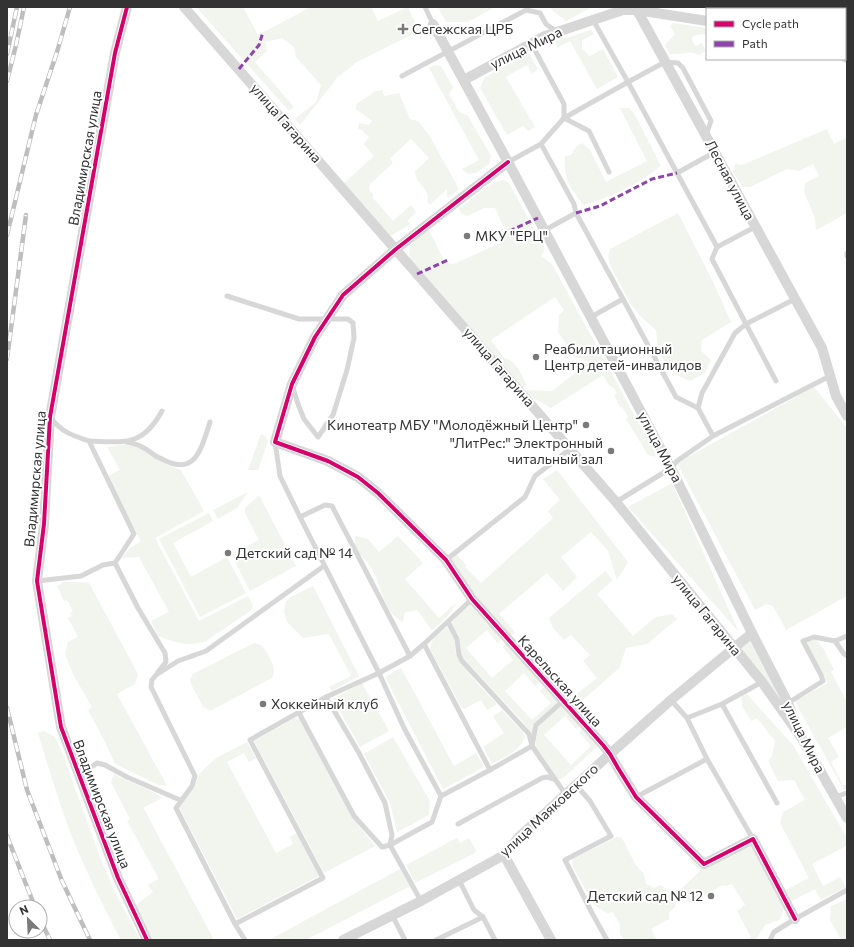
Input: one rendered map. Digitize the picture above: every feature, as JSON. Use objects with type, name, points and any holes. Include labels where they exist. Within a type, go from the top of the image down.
[{"type":"street","name":"Владимирская улица","points":[[127,7],[115,53],[50,417],[44,524],[37,581],[61,727],[118,878],[147,940]]},
{"type":"street","name":"улица Гагарина","points":[[184,7],[616,502],[762,682],[801,737]]},
{"type":"street","name":"улица Мира","points":[[464,80],[544,36],[623,10],[637,10]]},
{"type":"street","points":[[637,10],[706,21]]},
{"type":"street","name":"Лесная улица","points":[[637,10],[822,348],[836,396],[847,416]]},
{"type":"street","name":"улица Мира","points":[[433,24],[545,230],[671,468],[788,703],[801,737],[847,818]]},
{"type":"street","points":[[275,442],[292,384],[315,337],[343,295],[396,250],[508,162]]},
{"type":"street","name":"Карельская улица","points":[[275,442],[328,461],[358,477],[378,493],[446,560],[472,599],[610,754],[636,797],[704,864],[753,839]]},
{"type":"street","name":"улица Маяковского","points":[[343,940],[459,880],[504,854],[519,837],[610,754],[752,633]]},
{"type":"street","points":[[753,839],[795,919]]},
{"type":"street","points":[[504,854],[551,940]]},
{"type":"lane","points":[[425,7],[433,24]]},
{"type":"lane","points":[[402,76],[526,10],[540,13],[546,24],[557,32]]},
{"type":"lane","points":[[593,20],[717,247]]},
{"type":"lane","points":[[531,43],[564,104],[564,118]]},
{"type":"lane","points":[[508,162],[541,144],[564,118],[665,62]]},
{"type":"lane","points":[[564,118],[589,131],[609,172]]},
{"type":"lane","points":[[541,144],[574,204],[576,213],[676,397],[698,408],[713,436]]},
{"type":"lane","points":[[677,172],[715,152]]},
{"type":"lane","points":[[545,230],[576,213]]},
{"type":"lane","points":[[755,227],[717,247],[712,259],[776,381]]},
{"type":"lane","points":[[227,296],[300,319],[348,319],[353,323],[354,338],[347,370],[333,415],[318,437],[304,419],[292,384]]},
{"type":"lane","points":[[591,317],[623,299]]},
{"type":"lane","points":[[698,408],[702,393],[735,333],[746,324],[795,299]]},
{"type":"lane","points":[[616,502],[671,468],[676,461],[713,436],[830,376]]},
{"type":"lane","points":[[127,442],[142,436],[155,423],[162,411]]},
{"type":"lane","points":[[50,417],[56,425],[69,434],[89,441],[127,442],[145,448],[165,461],[174,464],[188,464],[195,459],[199,454],[210,422]]},
{"type":"lane","points":[[37,581],[81,576],[103,565],[115,563],[134,534],[89,441]]},
{"type":"lane","points":[[275,442],[280,476],[379,673],[404,728],[441,796]]},
{"type":"lane","points":[[446,560],[525,497],[535,476],[570,449]]},
{"type":"lane","points":[[300,517],[325,506],[332,506],[410,656]]},
{"type":"lane","points":[[115,563],[138,608],[165,653],[166,662],[152,680],[151,687],[195,776],[192,786],[180,800],[176,808],[245,940]]},
{"type":"lane","points":[[156,675],[178,661],[206,651],[324,566]]},
{"type":"lane","points":[[236,924],[323,878],[250,740],[326,697],[379,673],[410,656],[472,599]]},
{"type":"lane","points":[[448,622],[457,639],[459,655],[462,661],[520,722],[529,734],[532,746],[554,780],[566,795]]},
{"type":"lane","points":[[788,703],[823,682],[821,675],[803,641],[814,637],[835,641],[847,636]]},
{"type":"lane","points":[[835,641],[847,656]]},
{"type":"lane","points":[[424,644],[490,770]]},
{"type":"lane","points":[[687,718],[722,704],[762,682]]},
{"type":"lane","points":[[326,697],[359,753],[385,803],[392,835],[390,845],[421,900]]},
{"type":"lane","points":[[672,700],[687,718],[707,759],[753,839]]},
{"type":"lane","points":[[299,713],[354,816],[382,847],[390,845],[432,822],[441,796],[532,746],[536,725],[563,701]]},
{"type":"lane","points":[[722,704],[777,803]]},
{"type":"lane","points":[[636,797],[707,759]]},
{"type":"lane","points":[[79,776],[97,763],[105,765],[127,777],[180,800]]},
{"type":"lane","points":[[458,824],[542,778],[547,777],[554,780]]},
{"type":"lane","points":[[576,785],[590,801],[611,836],[565,860],[607,940]]},
{"type":"lane","points":[[835,796],[847,793]]},
{"type":"lane","points":[[459,880],[474,910],[483,916],[495,940]]},
{"type":"lane","points":[[770,940],[774,932],[847,890]]},
{"type":"lane","points":[[392,915],[404,940]]},
{"type":"lane","points":[[436,940],[483,916]]},
{"type":"shaded area","points":[[196,7],[243,7],[258,35],[311,7],[371,7],[378,21],[408,7],[419,31],[357,62],[338,77],[300,125],[295,119],[316,102],[321,85],[296,57],[294,47],[282,38],[265,42],[267,51],[255,62],[294,107],[289,111]]},
{"type":"shaded area","points":[[438,7],[495,7],[468,22],[446,22]]},
{"type":"shaded area","points":[[551,7],[592,7],[566,21],[551,9]]},
{"type":"shaded area","points":[[673,23],[706,28],[706,36],[704,34],[693,36],[692,40],[695,46],[702,43],[706,51],[699,55],[689,53],[670,54],[665,45],[675,34],[670,26]]},
{"type":"shaded area","points":[[591,30],[594,34],[582,40],[582,49],[590,56],[603,49],[618,77],[597,89],[570,41],[557,48],[556,41]]},
{"type":"shaded area","points":[[529,53],[538,69],[532,74],[527,65],[506,77],[535,127],[528,131],[523,126],[507,135],[480,88],[484,78]]},
{"type":"shaded area","points":[[434,65],[441,66],[453,87],[449,94],[459,112],[468,116],[491,156],[489,164],[476,173],[468,174],[462,169],[479,160],[429,68]]},
{"type":"shaded area","points":[[383,90],[384,96],[399,93],[410,119],[418,121],[429,135],[459,189],[448,197],[447,189],[430,205],[427,202],[427,193],[417,180],[415,172],[429,158],[411,139],[390,158],[393,163],[370,184],[369,190],[373,194],[373,198],[393,221],[411,205],[416,212],[407,221],[410,224],[391,236],[386,235],[342,185],[374,156],[364,144],[369,137],[362,130],[358,129],[359,123],[369,125],[372,121],[356,109],[356,104],[376,91]]},
{"type":"shaded area","points":[[620,108],[629,108],[635,115],[661,166],[643,179],[624,189],[605,198],[584,205],[571,188],[566,177],[565,170],[565,156],[571,155],[576,147],[582,143],[590,150],[606,182],[647,161]]},
{"type":"shaded area","points":[[827,129],[834,144],[847,137],[847,213],[816,230],[815,218],[804,192],[805,183],[819,176],[813,164],[799,171],[787,169],[750,187],[743,187],[733,172],[735,164],[742,165]]},
{"type":"shaded area","points":[[503,180],[509,183],[545,249],[541,256],[552,264],[656,455],[654,457],[648,455],[626,419],[628,417],[622,407],[620,407],[614,395],[617,393],[615,389],[608,384],[603,375],[551,408],[524,393],[527,390],[552,391],[589,362],[574,356],[558,332],[559,315],[564,310],[555,297],[491,340],[504,358],[512,361],[519,370],[526,385],[521,389],[410,259],[409,254],[411,245],[429,230],[445,263],[454,264],[502,242],[507,234],[495,208],[484,208],[467,216],[462,214],[458,209],[495,182]]},
{"type":"shaded area","points":[[678,213],[713,282],[731,322],[702,340],[701,351],[711,360],[705,373],[690,381],[674,374],[658,352],[656,330],[641,317],[630,303],[610,265],[608,256],[610,249]]},
{"type":"shaded area","points":[[814,387],[847,428],[847,596],[786,630],[773,606],[766,604],[755,610],[677,463]]},
{"type":"shaded area","points":[[261,434],[265,436],[268,441],[258,470],[248,470]]},
{"type":"shaded area","points":[[126,444],[144,450],[165,464],[181,470],[204,511],[155,538],[199,621],[248,596],[253,606],[250,611],[206,641],[187,644],[171,641],[158,636],[151,621],[169,612],[139,557],[122,558],[130,548],[140,542],[140,539],[106,477],[120,470],[107,447]]},
{"type":"shaded area","points":[[557,470],[628,562],[617,580],[608,551],[591,532],[561,557],[577,577],[563,591],[547,573],[499,614],[515,632],[511,636],[441,563],[454,552],[466,565],[465,567],[481,583],[553,518],[548,511],[560,500],[543,479]]},
{"type":"shaded area","points":[[672,483],[738,630],[739,632],[628,507]]},
{"type":"shaded area","points":[[248,492],[237,508],[218,519],[213,510]]},
{"type":"shaded area","points":[[259,495],[296,566],[250,591],[231,554],[259,540],[245,513],[245,508]]},
{"type":"shaded area","points":[[209,513],[213,521],[173,543],[191,577],[227,557],[246,593],[200,617],[159,539]]},
{"type":"shaded area","points":[[355,536],[368,539],[379,552],[398,536],[423,563],[405,579],[439,618],[456,603],[446,618],[432,630],[417,610],[405,612],[403,622],[396,618],[383,597],[370,566],[355,549]]},
{"type":"shaded area","points":[[605,571],[613,580],[597,594],[633,636],[656,617],[672,614],[677,619],[647,644],[626,648],[619,668],[575,707],[569,700],[597,678],[583,661],[590,655],[571,635],[564,640],[553,628],[549,618]]},
{"type":"shaded area","points":[[64,582],[89,583],[138,674],[135,684],[117,694],[167,786],[159,785],[115,764],[88,710],[92,707],[73,674],[65,654],[68,642],[78,637],[68,618],[72,616],[70,613],[73,611],[67,600],[64,601],[57,586]]},
{"type":"shaded area","points":[[313,586],[359,676],[332,691],[329,687],[351,676],[329,634],[303,638],[287,622],[284,612],[285,604],[289,598]]},
{"type":"shaded area","points":[[468,603],[502,639],[498,643],[487,630],[466,648],[492,678],[513,660],[503,647],[506,644],[541,681],[535,686],[524,673],[505,691],[532,720],[551,703],[540,691],[545,685],[559,703],[534,724],[532,734],[461,654],[460,638],[451,623]]},
{"type":"shaded area","points":[[447,627],[454,639],[456,655],[460,662],[497,704],[487,710],[481,700],[464,709],[461,707],[430,649],[430,645],[434,639]]},
{"type":"shaded area","points":[[751,639],[783,700],[737,649]]},
{"type":"shaded area","points":[[815,639],[823,648],[834,670],[831,672],[847,702],[847,727],[828,738],[839,757],[831,762],[843,785],[847,784],[847,790],[844,790],[795,702],[796,700],[828,683],[806,642]]},
{"type":"shaded area","points":[[254,643],[263,646],[270,658],[274,670],[272,678],[212,710],[208,710],[203,707],[191,684],[190,679],[193,674]]},
{"type":"shaded area","points":[[401,668],[454,766],[476,753],[484,767],[443,789],[385,677]]},
{"type":"shaded area","points":[[362,683],[389,731],[360,747],[333,699]]},
{"type":"shaded area","points":[[745,692],[793,745],[847,838],[847,848],[846,846],[812,864],[823,886],[840,877],[846,887],[821,900],[815,889],[790,902],[784,891],[809,878],[780,823],[783,812],[805,800],[794,780],[778,781],[768,761],[772,756],[775,741],[757,718],[751,721],[742,706],[741,695]]},
{"type":"shaded area","points":[[562,704],[581,725],[576,729],[565,716],[544,735],[571,765],[591,746],[579,732],[583,728],[599,745],[562,779],[558,779],[535,746],[539,725]]},
{"type":"shaded area","points":[[502,710],[522,731],[525,737],[519,747],[507,756],[492,764],[483,747],[504,733],[493,716]]},
{"type":"shaded area","points":[[295,718],[300,720],[351,816],[375,846],[324,873],[254,741]]},
{"type":"shaded area","points":[[44,731],[55,737],[64,757],[101,860],[113,888],[140,940],[121,940],[100,900],[70,832],[57,795],[38,733]]},
{"type":"shaded area","points":[[393,737],[430,801],[429,815],[397,832],[390,803],[364,754]]},
{"type":"shaded area","points":[[247,742],[256,758],[249,762],[244,753],[227,762],[276,853],[293,844],[290,837],[297,833],[319,876],[237,919],[179,807],[194,787],[200,773],[216,758]]},
{"type":"shaded area","points":[[114,774],[151,791],[162,798],[144,807],[144,809],[214,940],[153,940],[135,906],[153,892],[148,885],[159,879],[127,821],[130,819],[111,782]]},
{"type":"shaded area","points":[[617,837],[622,838],[635,864],[644,874],[646,884],[654,888],[661,885],[676,899],[675,907],[669,912],[669,919],[651,929],[657,940],[624,940],[620,934],[620,925],[613,912],[607,913],[594,905],[572,865],[573,859]]},
{"type":"shaded area","points":[[457,838],[460,843],[469,838],[476,850],[475,853],[415,883],[406,865]]},
{"type":"shaded area","points":[[750,844],[784,907],[779,920],[765,925],[756,940],[747,940],[751,937],[737,911],[745,905],[732,884],[725,886],[723,885],[690,903],[680,890],[700,871],[689,859],[692,856],[705,868]]},
{"type":"shaded area","points":[[400,869],[410,886],[306,940],[269,940]]},
{"type":"shaded area","points":[[847,899],[847,940],[841,940],[830,920],[831,906]]},
{"type":"railway","points":[[7,54],[17,7]]},
{"type":"railway","points":[[7,81],[24,7]]},
{"type":"railway","points":[[7,235],[36,115],[70,7]]},
{"type":"railway","points":[[7,359],[26,215]]},
{"type":"railway","points":[[7,708],[27,790],[62,881],[90,940]]},
{"type":"railway","points":[[7,836],[32,899]]},
{"type":"railway","points":[[48,936],[50,940]]},
{"type":"marked path","points":[[239,69],[259,45],[263,32]]},
{"type":"marked path","points":[[576,213],[600,206],[652,179],[677,173]]},
{"type":"marked path","points":[[501,235],[538,218]]},
{"type":"marked path","points":[[417,274],[448,260]]},
{"type":"cycle path","points":[[127,7],[115,53],[50,417],[44,524],[37,581],[61,727],[118,878],[147,940]]},
{"type":"cycle path","points":[[508,162],[396,249],[343,295],[315,337],[292,384],[275,442],[328,461],[358,477],[378,493],[446,560],[472,599],[603,745],[636,797],[704,864],[753,839],[795,919]]},
{"type":"place","name":"Сегежская ЦРБ","points":[[403,29]]},
{"type":"place","name":"МКУ \"ЕРЦ\"","points":[[467,236]]},
{"type":"place","name":"Реабилитационный Центр детей-инвалидов","points":[[536,357]]},
{"type":"place","name":"Кинотеатр МБУ \"Молодёжный Центр\"","points":[[586,425]]},
{"type":"place","name":"\"ЛитРес:\" Электронный читальный зал","points":[[611,451]]},
{"type":"place","name":"Детский сад № 14","points":[[228,553]]},
{"type":"place","name":"Хоккейный клуб","points":[[263,704]]},
{"type":"place","name":"Детский сад № 12","points":[[711,896]]}]
